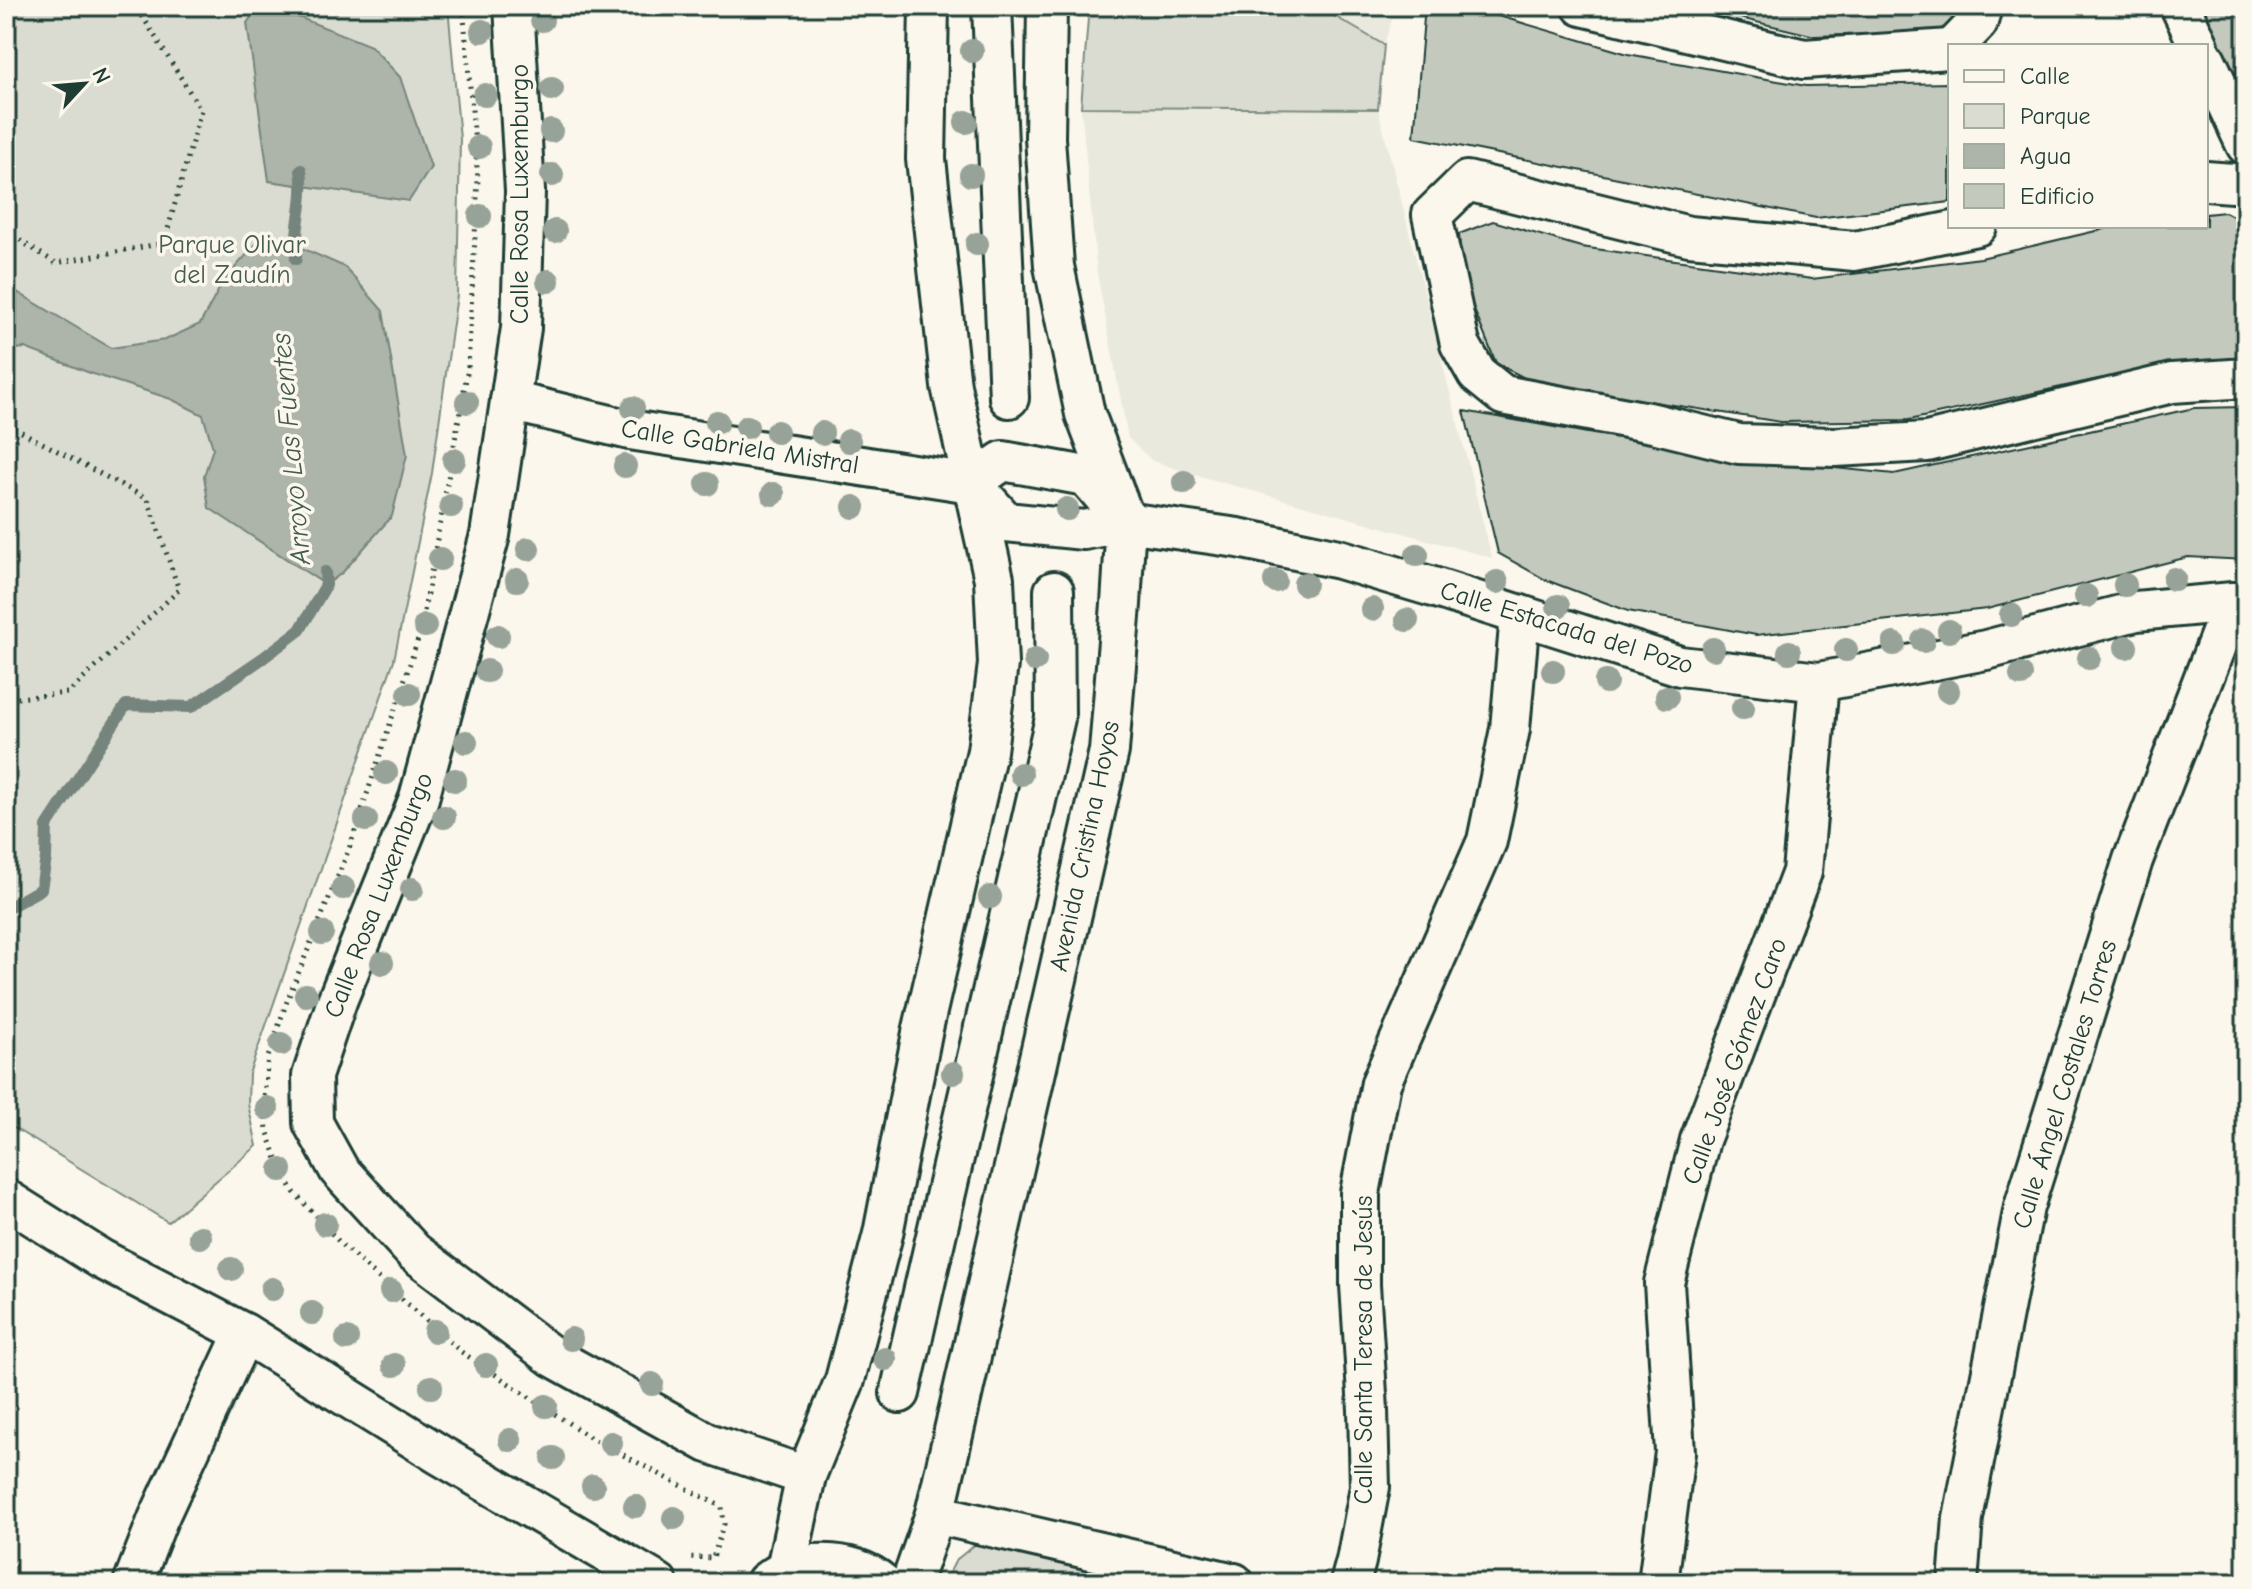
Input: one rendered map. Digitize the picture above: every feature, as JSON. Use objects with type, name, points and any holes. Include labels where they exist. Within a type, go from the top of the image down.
[{"type":"street","name":"Calle Rosa Luxemburgo","points":[[514,6],[525,191],[521,328],[490,535],[419,798],[337,1001],[312,1076],[313,1123],[339,1170],[414,1252],[553,1357],[708,1443],[806,1476]]},
{"type":"street","points":[[776,1576],[806,1476],[845,1380],[883,1234],[922,1033],[987,751],[998,664],[994,579],[951,386],[926,159],[929,6]]},
{"type":"street","points":[[992,6],[1009,398]]},
{"type":"street","name":"Avenida Cristina Hoyos","points":[[911,1583],[935,1514],[1109,751],[1126,522],[1085,414],[1054,266],[1045,138],[1047,6]]},
{"type":"street","points":[[1582,6],[1804,59],[1948,48]]},
{"type":"street","points":[[1956,44],[1978,22],[1982,6]]},
{"type":"street","points":[[2180,6],[2198,44]]},
{"type":"street","points":[[2208,64],[2246,145]]},
{"type":"street","points":[[1967,228],[1855,251],[1689,236],[1467,181],[1432,215],[1460,344],[1477,374],[1503,395],[1653,423],[1739,444],[1835,447],[1927,442],[2172,383],[2246,378]]},
{"type":"street","points":[[2208,181],[2246,184]]},
{"type":"street","name":"Calle Gabriela Mistral","points":[[510,401],[630,430],[971,483]]},
{"type":"street","points":[[971,483],[1003,461],[1086,476],[1126,522]]},
{"type":"street","name":"Calle Estacada del Pozo","points":[[971,483],[1006,522],[1084,530],[1126,522],[1238,538],[1339,559],[1680,666],[1819,682],[1986,650],[2136,611],[2239,603]]},
{"type":"street","points":[[900,1393],[1055,718],[1054,591]]},
{"type":"street","name":"Calle Ángel Costales Torres","points":[[1958,1583],[1963,1518],[2024,1207],[2133,860],[2239,603]]},
{"type":"street","name":"Calle Santa Teresa de Jesús","points":[[1350,1583],[1370,1487],[1360,1285],[1360,1193],[1381,1083],[1487,841],[1510,729],[1520,615]]},
{"type":"street","name":"Calle José Gómez Caro","points":[[1658,1583],[1675,1452],[1664,1283],[1700,1140],[1802,872],[1819,682]]},
{"type":"street","points":[[6,1199],[101,1259],[244,1333],[440,1455],[671,1570]]},
{"type":"street","points":[[133,1583],[158,1519],[244,1333]]},
{"type":"street","points":[[935,1514],[1234,1583]]},
{"type":"street","points":[[776,1576],[832,1562],[873,1575],[882,1583]]},
{"type":"path","points":[[6,232],[56,263],[164,243],[201,110],[136,6]]},
{"type":"path","points":[[463,6],[478,179],[468,368],[420,633],[349,849],[287,1001],[268,1057],[264,1096],[267,1130],[279,1165],[294,1192],[343,1246],[460,1351],[591,1438],[722,1507],[724,1524],[713,1558],[671,1570]]},
{"type":"path","points":[[6,428],[16,429],[148,499],[179,590],[68,693],[6,699]]},
{"type":"shaded area","points":[[1317,6],[1396,6],[1384,45]]},
{"type":"shaded area","points":[[1081,107],[1378,109],[1492,558],[1185,472],[1151,460],[1128,438],[1097,273]]},
{"type":"green space","name":"Parque Olivar del Zaudín","points":[[6,6],[448,6],[460,139],[457,295],[432,473],[394,660],[249,1074],[248,1104],[257,1146],[168,1222],[6,1123]]},
{"type":"green space","points":[[1089,6],[1317,6],[1384,45],[1378,109],[1081,107]]},
{"type":"green space","points":[[977,1543],[1149,1583],[944,1583],[956,1560]]},
{"type":"water","points":[[259,6],[271,6],[371,46],[400,77],[431,167],[409,201],[269,181],[247,23]]},
{"type":"water","points":[[257,243],[295,245],[345,267],[383,311],[407,455],[392,516],[343,572],[326,585],[209,508],[204,476],[213,448],[203,415],[171,399],[25,348],[6,350],[6,291],[17,292],[111,348],[165,340],[200,324],[224,280]]},
{"type":"building","points":[[1425,6],[1465,6],[1628,54],[1806,86],[1948,83],[1948,202],[1816,218],[1414,137]]},
{"type":"building","points":[[1689,6],[1957,6],[1955,22],[1935,32],[1815,36]]},
{"type":"building","points":[[2198,6],[2246,6],[2246,114]]},
{"type":"building","points":[[2225,212],[2246,223],[2246,356],[2098,379],[1909,420],[1781,422],[1534,383],[1496,363],[1462,281],[1459,234],[1493,221],[1581,247],[1812,279],[1981,258],[2108,228],[2208,228],[2208,214]]},
{"type":"building","points":[[2246,407],[2246,560],[2188,557],[1987,609],[1756,635],[1628,611],[1546,580],[1498,553],[1464,411],[1785,463],[1894,474],[2194,408]]},
{"type":"waterway","name":"Arroyo Las Fuentes","points":[[296,259],[301,170]]},
{"type":"waterway","name":"Arroyo Las Fuentes","points":[[6,909],[41,889],[47,826],[126,705],[191,707],[300,630],[326,585],[325,572]]}]
